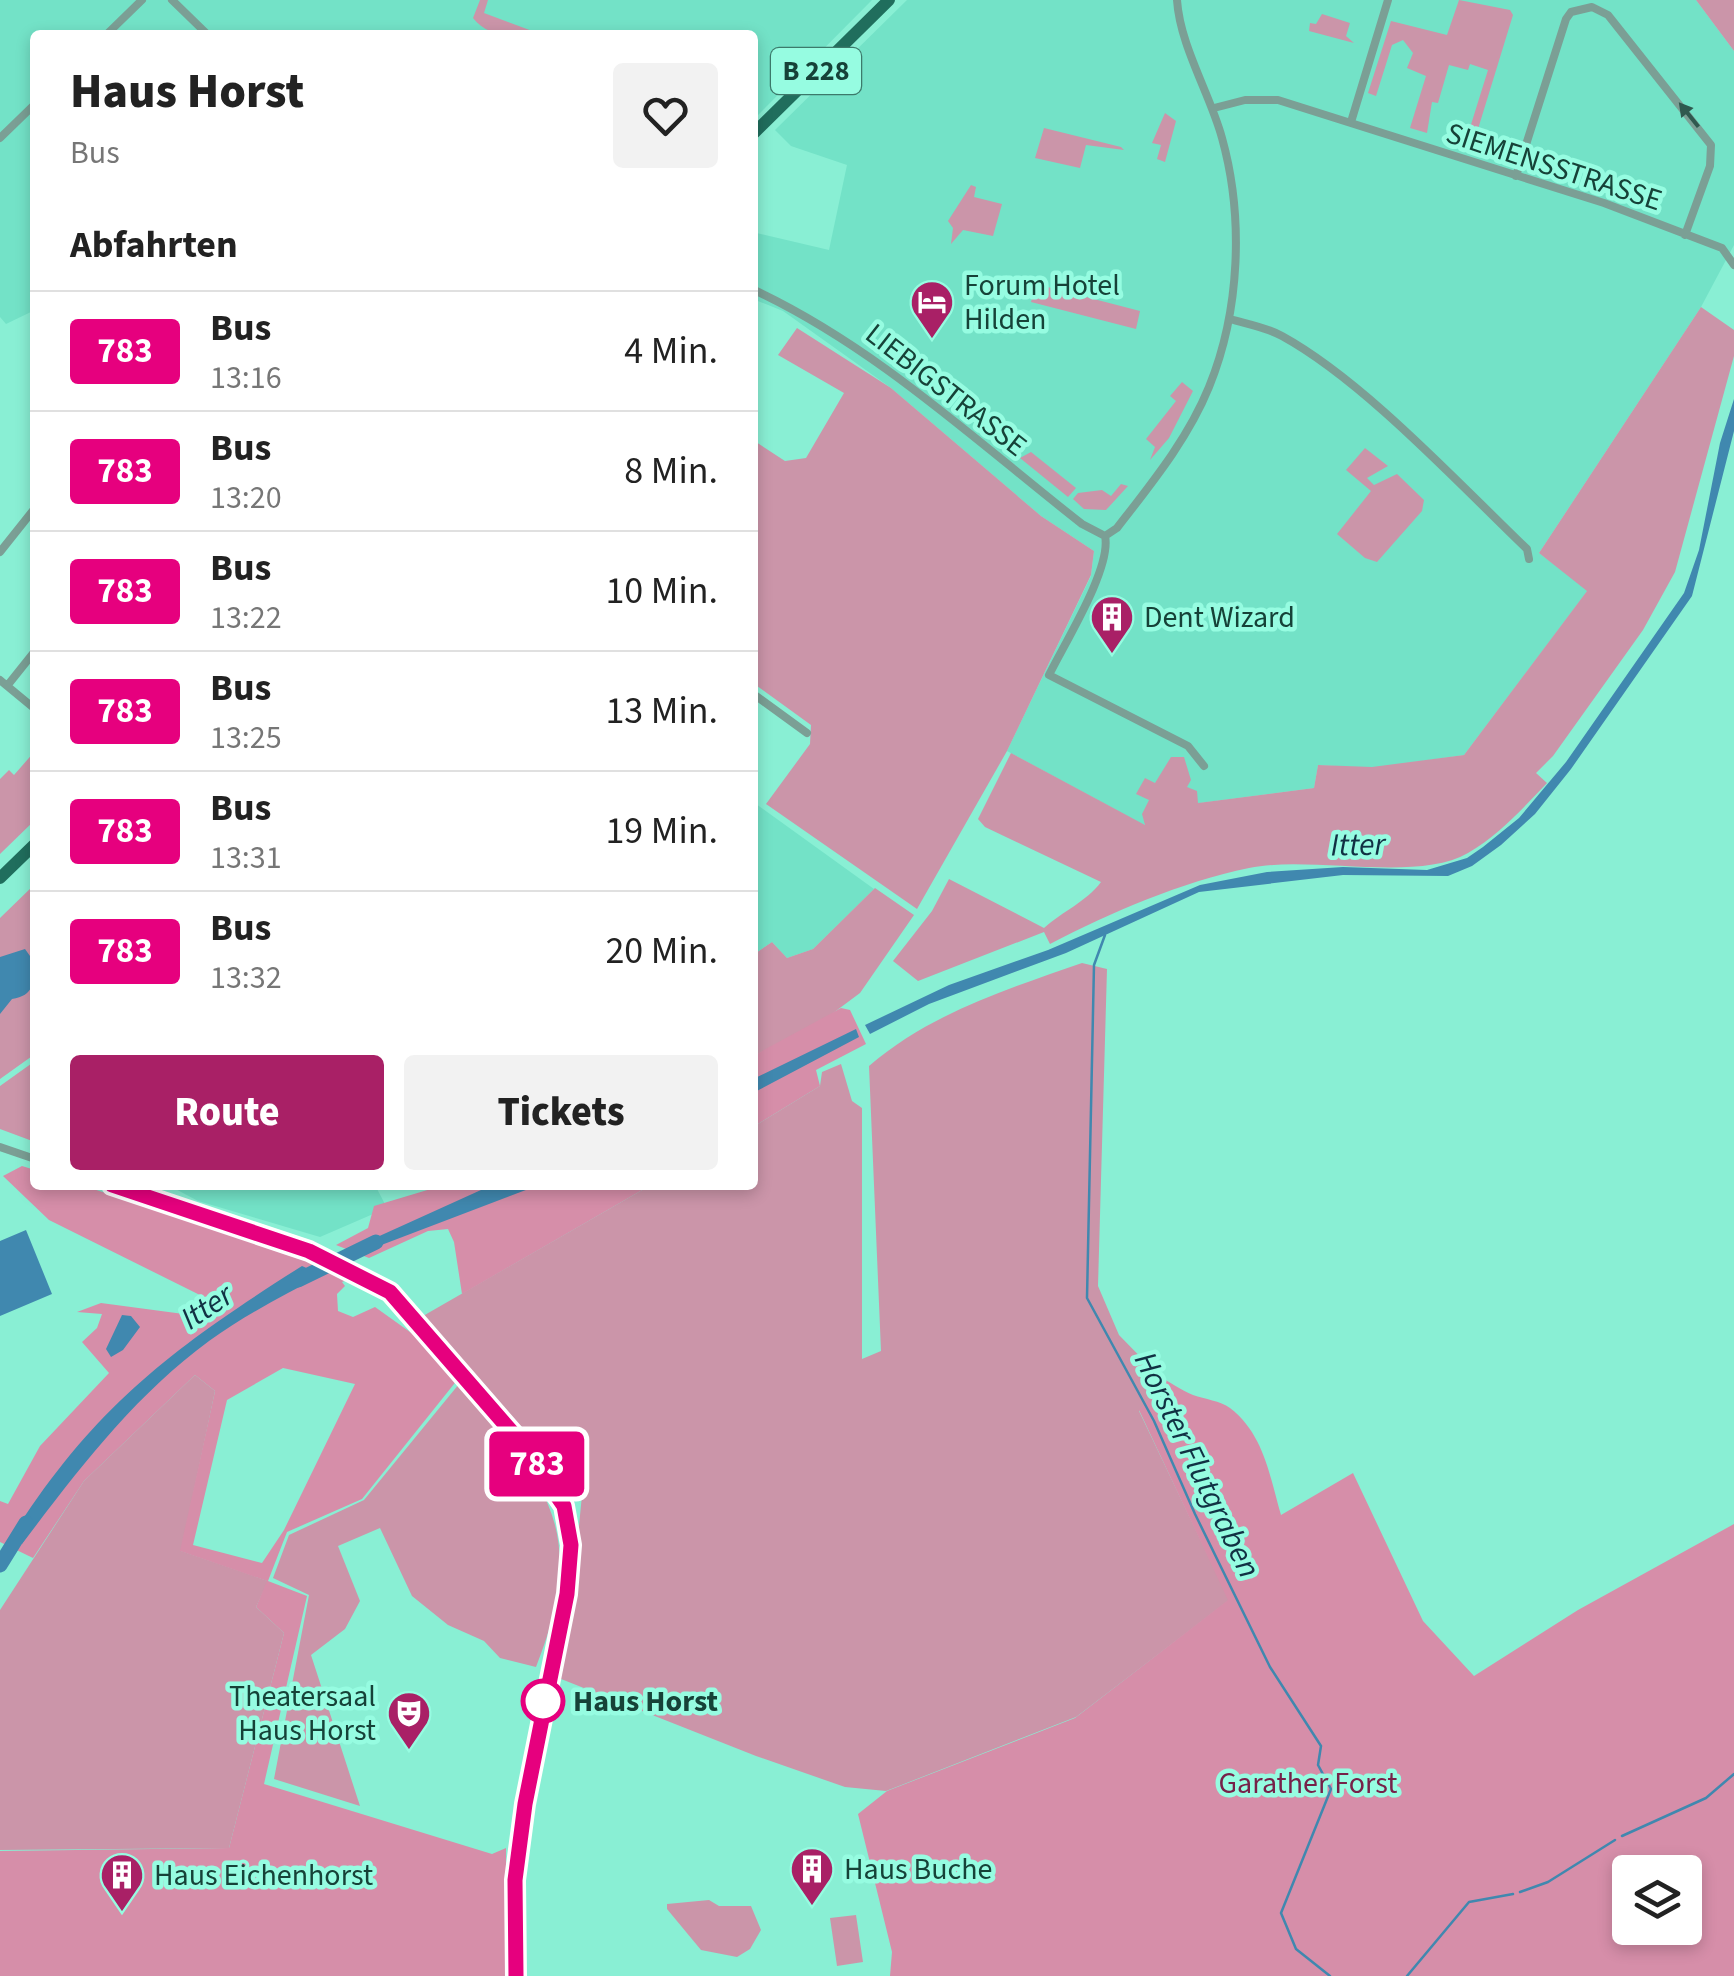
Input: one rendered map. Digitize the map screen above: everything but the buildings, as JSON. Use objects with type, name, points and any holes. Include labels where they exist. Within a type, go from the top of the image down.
[{"type":"main road","name":"B 228","points":[[758,129],[888,0]]},
{"type":"main road","points":[[0,878],[30,849]]},
{"type":"street","points":[[111,30],[142,0]]},
{"type":"street","points":[[172,0],[203,30]]},
{"type":"street","points":[[1177,0],[1227,155],[1235,217],[1230,319],[1209,388],[1174,452],[1117,528],[1105,536],[1107,546],[1101,568],[1049,674],[1188,746],[1204,766]]},
{"type":"street","points":[[1351,122],[1388,0]]},
{"type":"street","points":[[1516,176],[1566,19],[1571,12],[1592,7],[1608,15],[1710,145],[1710,166],[1685,234]]},
{"type":"street","name":"SIEMENSSTRASSE","points":[[1214,108],[1245,100],[1278,100],[1351,122],[1685,234],[1722,248],[1734,265]]},
{"type":"street","points":[[0,138],[30,109]]},
{"type":"street","name":"LIEBIGSTRASSE","points":[[758,292],[795,308],[866,354],[1077,520],[1105,536]]},
{"type":"street","points":[[1230,319],[1278,333],[1312,355],[1452,478],[1527,549],[1529,559]]},
{"type":"street","points":[[0,552],[30,514]]},
{"type":"street","points":[[30,656],[4,683],[30,706]]},
{"type":"street","points":[[758,697],[807,732]]},
{"type":"street","points":[[0,1147],[30,1157]]},
{"type":"street","points":[[127,1190],[317,1254],[390,1292],[553,1486],[569,1526],[567,1594],[538,1722],[515,1880],[516,1976]]},
{"type":"shaded area","points":[[0,0],[872,0],[758,115],[758,30],[30,30],[30,312],[6,324],[0,317]]},
{"type":"shaded area","points":[[480,0],[488,0],[484,13],[530,30],[488,30],[473,18]]},
{"type":"shaded area","points":[[907,0],[1696,0],[1734,51],[1734,245],[1701,307],[1539,553],[1588,590],[1464,755],[1372,768],[1318,765],[1314,788],[1199,803],[1144,825],[1007,751],[1091,576],[1094,551],[1041,516],[891,388],[783,311],[758,301],[758,233],[829,250],[847,165],[791,146],[775,130]]},
{"type":"shaded area","points":[[1459,0],[1510,10],[1513,15],[1474,142],[1498,150],[1498,158],[1464,147],[1488,70],[1470,64],[1468,70],[1449,65],[1438,103],[1432,102],[1427,133],[1410,128],[1426,76],[1407,68],[1413,53],[1403,40],[1392,45],[1376,96],[1368,93],[1391,21],[1447,35]]},
{"type":"shaded area","points":[[1696,0],[1734,0],[1734,51]]},
{"type":"shaded area","points":[[1322,14],[1350,23],[1346,36],[1354,43],[1309,31],[1310,23],[1316,24]]},
{"type":"shaded area","points":[[1165,113],[1176,121],[1165,162],[1157,159],[1161,145],[1152,143]]},
{"type":"shaded area","points":[[1044,128],[1124,150],[1086,145],[1080,168],[1035,158]]},
{"type":"shaded area","points":[[971,185],[976,187],[974,197],[1002,204],[993,236],[963,230],[951,244],[953,228],[948,221]]},
{"type":"shaded area","points":[[1036,284],[1140,311],[1136,329],[1031,302]]},
{"type":"shaded area","points":[[1701,307],[1734,330],[1734,356],[1675,572],[1643,630],[1553,756],[1536,773],[1547,783],[1490,838],[1446,862],[1421,866],[1274,865],[1223,874],[1147,899],[1050,944],[1044,932],[918,981],[893,961],[932,911],[949,879],[1044,928],[1101,882],[985,827],[978,819],[1011,753],[1145,825],[1142,814],[1149,800],[1136,794],[1145,778],[1155,783],[1171,757],[1184,757],[1191,780],[1187,787],[1197,791],[1198,803],[1314,788],[1318,765],[1372,767],[1464,755],[1587,591],[1539,553]]},
{"type":"shaded area","points":[[797,328],[891,388],[1041,516],[1094,551],[1091,575],[1007,751],[917,909],[766,804],[810,744],[811,725],[758,687],[758,443],[785,461],[806,458],[844,393],[778,355]]},
{"type":"shaded area","points":[[1182,382],[1193,391],[1169,438],[1150,460],[1155,447],[1146,439],[1176,401],[1170,396]]},
{"type":"shaded area","points":[[1734,399],[1734,431],[1692,596],[1571,769],[1535,814],[1501,845],[1472,866],[1448,876],[1343,875],[1199,892],[1066,953],[929,1004],[870,1034],[865,1025],[949,985],[1048,950],[1200,885],[1267,872],[1343,867],[1427,870],[1467,858],[1483,847],[1519,818],[1566,762],[1684,593],[1699,550],[1720,443]]},
{"type":"shaded area","points":[[1365,448],[1388,466],[1367,478],[1374,485],[1397,474],[1424,500],[1422,511],[1377,562],[1365,558],[1337,534],[1371,491],[1346,470]]},
{"type":"shaded area","points":[[1031,452],[1076,488],[1068,497],[1020,458]]},
{"type":"shaded area","points":[[1121,484],[1128,486],[1106,510],[1084,509],[1073,499],[1078,493],[1102,490],[1111,496]]},
{"type":"shaded area","points":[[30,757],[30,825],[0,854],[0,779],[9,770],[14,775]]},
{"type":"shaded area","points":[[758,805],[874,889],[813,949],[787,958],[772,942],[758,952]]},
{"type":"shaded area","points":[[875,888],[914,915],[860,993],[817,1025],[758,1054],[758,952],[772,942],[787,958],[813,949]]},
{"type":"shaded area","points":[[30,889],[30,1058],[0,1079],[0,918]]},
{"type":"shaded area","points":[[25,949],[30,956],[30,989],[12,999],[0,1014],[0,957]]},
{"type":"shaded area","points":[[1082,963],[1107,969],[1098,1286],[1119,1335],[1158,1375],[1154,1393],[1139,1411],[1229,1600],[1076,1717],[886,1791],[845,1787],[556,1677],[572,1597],[582,1495],[423,1316],[642,1190],[758,1190],[758,1124],[820,1086],[822,1072],[841,1064],[852,1101],[862,1108],[862,1359],[881,1351],[869,1066],[918,1031],[997,993]]},
{"type":"shaded area","points":[[856,1029],[859,1037],[758,1090],[758,1077]]},
{"type":"shaded area","points":[[30,1065],[30,1140],[0,1129],[0,1086]]},
{"type":"shaded area","points":[[177,1190],[378,1190],[387,1208],[320,1237],[198,1201]]},
{"type":"shaded area","points":[[481,1190],[526,1190],[363,1252],[353,1248]]},
{"type":"shaded area","points":[[26,1230],[52,1294],[0,1316],[0,1241]]},
{"type":"shaded area","points":[[302,1266],[322,1275],[236,1323],[182,1362],[108,1435],[22,1544],[12,1536],[74,1450],[140,1383],[214,1324]]},
{"type":"shaded area","points":[[122,1315],[131,1316],[140,1327],[123,1350],[111,1357],[106,1349]]},
{"type":"shaded area","points":[[195,1375],[215,1391],[181,1551],[268,1581],[256,1607],[284,1633],[229,1848],[0,1850],[0,1610],[84,1481]]},
{"type":"shaded area","points":[[459,1384],[516,1450],[551,1511],[559,1544],[559,1579],[552,1620],[536,1667],[500,1658],[484,1641],[448,1625],[412,1596],[380,1528],[338,1546],[360,1601],[345,1629],[311,1655],[360,1806],[274,1779],[309,1595],[273,1578],[289,1535],[364,1500]]},
{"type":"shaded area","points":[[709,1900],[719,1906],[751,1906],[761,1930],[750,1949],[737,1957],[701,1950],[667,1909],[667,1904]]},
{"type":"shaded area","points":[[856,1915],[863,1962],[837,1966],[830,1918]]},
{"type":"green space","points":[[841,1008],[850,1010],[866,1044],[816,1070],[820,1086],[758,1124],[758,1053]]},
{"type":"green space","points":[[22,1166],[30,1168],[30,1190],[96,1190],[350,1273],[354,1277],[342,1282],[345,1286],[337,1294],[338,1311],[353,1317],[375,1307],[431,1347],[458,1379],[362,1499],[287,1532],[268,1581],[307,1596],[264,1784],[492,1854],[506,1848],[506,1976],[0,1976],[0,1851],[229,1848],[284,1633],[256,1607],[267,1581],[180,1551],[215,1391],[195,1375],[84,1481],[33,1558],[0,1542],[0,1501],[8,1504],[40,1446],[109,1373],[82,1342],[97,1328],[102,1314],[77,1312],[101,1303],[206,1317],[220,1305],[49,1220],[3,1176]],"holes":[[[283,1368],[355,1384],[284,1530],[262,1563],[193,1545],[227,1400]]]},
{"type":"green space","points":[[427,1190],[642,1190],[462,1294],[454,1242],[448,1229],[428,1231],[369,1258],[336,1245],[368,1228],[374,1206]]},
{"type":"green space","name":"Garather Forst","points":[[1158,1375],[1189,1393],[1226,1406],[1242,1419],[1258,1443],[1281,1515],[1353,1473],[1423,1621],[1474,1676],[1578,1610],[1734,1524],[1734,1976],[890,1976],[892,1952],[858,1814],[887,1791],[1075,1718],[1228,1600],[1139,1410],[1154,1393]]},
{"type":"waterway","name":"Horster Flutgraben","points":[[1105,935],[1094,965],[1087,1298],[1154,1421],[1270,1667],[1321,1746],[1318,1765],[1331,1789],[1281,1913],[1296,1949],[1330,1976]]},
{"type":"waterway","name":"Itter","points":[[298,1280],[376,1242]]},
{"type":"waterway","name":"Itter","points":[[0,1565],[26,1523]]},
{"type":"waterway","points":[[1622,1836],[1706,1798],[1734,1774]]},
{"type":"waterway","points":[[1520,1892],[1548,1882],[1615,1840]]},
{"type":"waterway","points":[[1407,1976],[1469,1902],[1513,1894]]},
{"type":"bus line","name":"783","points":[[127,1190],[309,1251],[371,1279],[390,1292],[517,1438],[564,1506],[571,1545],[567,1594],[542,1701],[525,1804],[515,1880],[516,1976]]},
{"type":"place","name":"Forum Hotel Hilden","points":[[932,340]]},
{"type":"place","name":"Dent Wizard","points":[[1112,655]]},
{"type":"place","name":"Haus Horst","points":[[543,1701]]},
{"type":"place","name":"Theatersaal Haus Horst","points":[[409,1751]]},
{"type":"place","name":"Haus Buche","points":[[812,1907]]},
{"type":"place","name":"Haus Eichenhorst","points":[[122,1913]]}]
